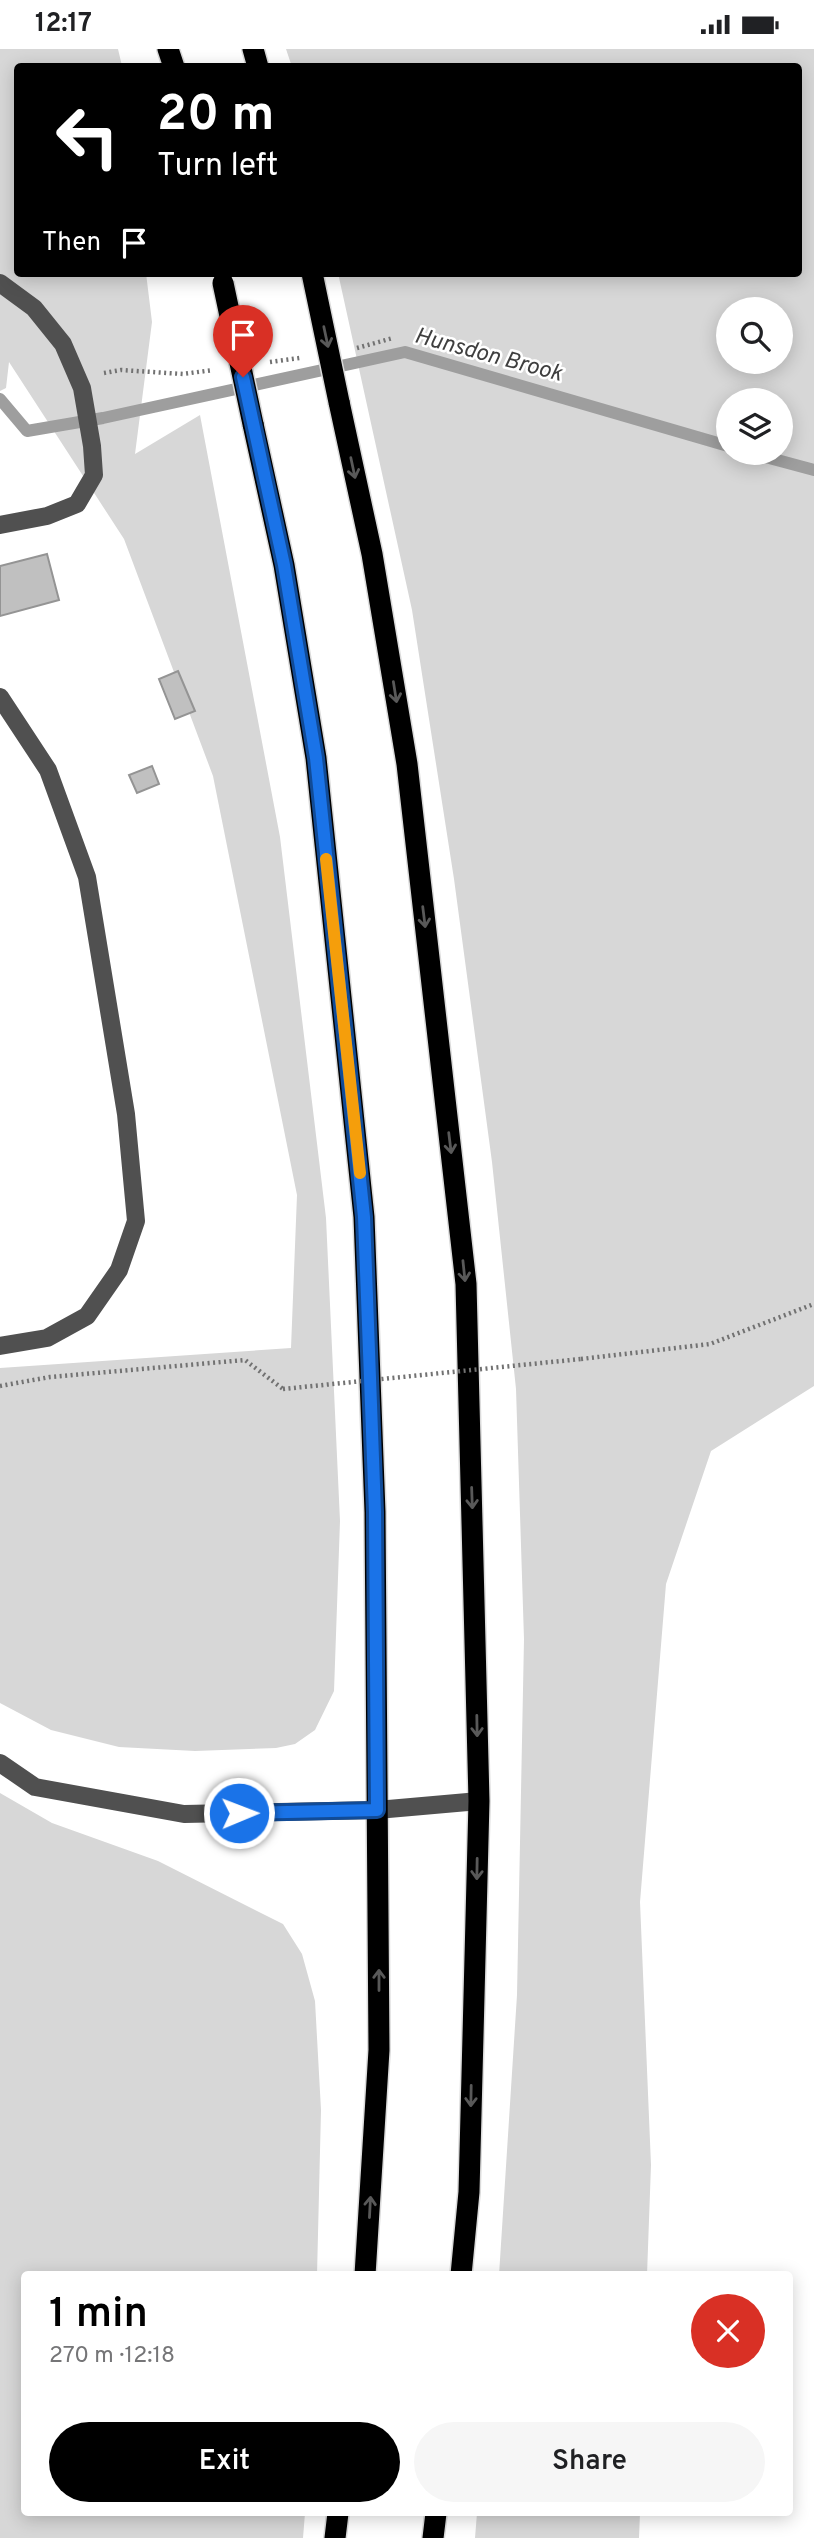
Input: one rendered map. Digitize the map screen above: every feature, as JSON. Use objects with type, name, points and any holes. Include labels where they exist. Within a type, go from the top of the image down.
[{"type":"highway","points":[[313,277],[372,554],[407,764],[464,1271],[479,1801],[469,2192],[461,2271]]},
{"type":"highway","points":[[222,278],[284,565],[316,758],[364,1217],[375,1512],[379,2050],[365,2271]]},
{"type":"highway","points":[[335,2538],[338,2516]]},
{"type":"highway","points":[[433,2538],[436,2516]]},
{"type":"street","points":[[0,283],[34,308],[63,344],[82,388],[94,475],[77,504],[47,516],[0,525]]},
{"type":"street","points":[[0,697],[48,770],[87,877],[126,1114],[136,1221],[119,1270],[87,1316],[47,1338],[0,1346]]},
{"type":"street","points":[[0,1763],[35,1787],[184,1814],[377,1810],[479,1801]]},
{"type":"path","points":[[0,1386],[50,1377],[245,1360],[283,1389],[581,1359],[710,1344],[814,1304]]},
{"type":"shaded area","points":[[0,49],[118,49],[121,63],[14,63],[14,277],[146,277],[152,322],[135,454],[200,415],[280,837],[326,1218],[340,1521],[334,1691],[315,1730],[295,1744],[276,1748],[195,1751],[119,1747],[51,1730],[0,1703],[0,1368],[291,1348],[297,1195],[213,776],[124,539],[9,362],[6,388],[0,391]]},
{"type":"shaded area","points":[[286,49],[814,49],[814,1386],[711,1451],[666,1584],[640,1902],[651,2165],[647,2271],[499,2271],[517,1995],[524,1639],[516,1389],[492,1162],[454,879],[412,610],[339,277],[802,277],[802,63],[291,63]]},
{"type":"shaded area","points":[[0,1793],[52,1823],[158,1861],[283,1924],[302,1954],[315,2001],[321,2110],[317,2271],[21,2271],[21,2516],[305,2516],[303,2538],[0,2538]]},
{"type":"shaded area","points":[[477,2516],[640,2516],[639,2538],[475,2538]]},
{"type":"building","points":[[47,554],[59,600],[0,616],[0,566]]},
{"type":"building","points":[[178,671],[195,711],[175,719],[159,679]]},
{"type":"building","points":[[152,766],[159,784],[137,793],[129,775]]},
{"type":"waterway","name":"Hunsdon Brook","points":[[0,399],[27,431],[103,418],[405,352],[716,443]]},
{"type":"waterway","name":"Hunsdon Brook","points":[[793,464],[814,470]]},
{"type":"slow traffic","points":[[326,859],[360,1173]]},
{"type":"route","points":[[239,1813],[377,1810],[375,1512],[364,1217],[316,758],[284,565],[243,377]]}]
